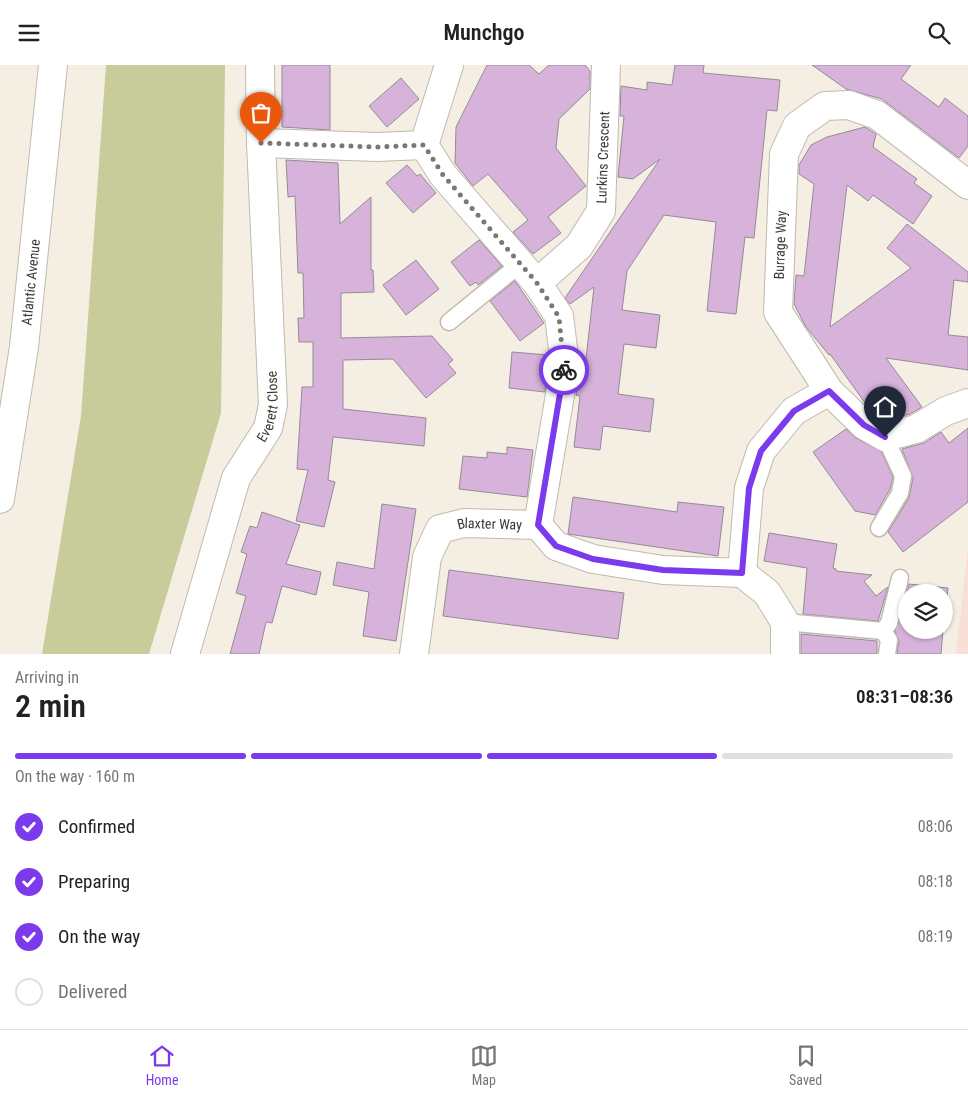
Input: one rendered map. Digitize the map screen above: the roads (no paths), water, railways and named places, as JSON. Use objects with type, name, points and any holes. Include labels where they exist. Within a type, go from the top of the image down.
[{"type":"street","name":"Atlantic Avenue","points":[[0,499],[24,347],[53,65]]},
{"type":"street","name":"Everett Close","points":[[185,654],[236,478],[268,428],[273,405],[261,143],[260,65]]},
{"type":"street","name":"Lurkins Crescent","points":[[528,274],[578,246],[601,211],[606,65]]},
{"type":"street","points":[[261,143],[377,147],[424,145],[445,77]]},
{"type":"street","name":"Burrage Way","points":[[885,437],[864,425],[829,391],[778,312],[784,154],[797,126],[825,106],[849,105],[877,115],[968,185]]},
{"type":"street","name":"Blaxter Way","points":[[414,654],[427,557],[440,529],[464,523],[538,525],[565,365],[559,317],[528,274],[443,175],[424,145]]},
{"type":"street","points":[[742,573],[749,488],[761,451],[794,411],[829,391]]},
{"type":"street","points":[[885,437],[916,429],[946,411],[968,403]]},
{"type":"street","points":[[538,525],[556,546],[593,559],[663,570],[742,573],[767,593],[785,622],[785,654]]},
{"type":"lane","points":[[449,322],[528,274]]},
{"type":"lane","points":[[879,528],[900,493],[903,475],[885,437]]},
{"type":"lane","points":[[883,631],[889,623],[900,578]]},
{"type":"lane","points":[[785,622],[883,631]]},
{"type":"lane","points":[[883,631],[889,640],[887,654]]}]
